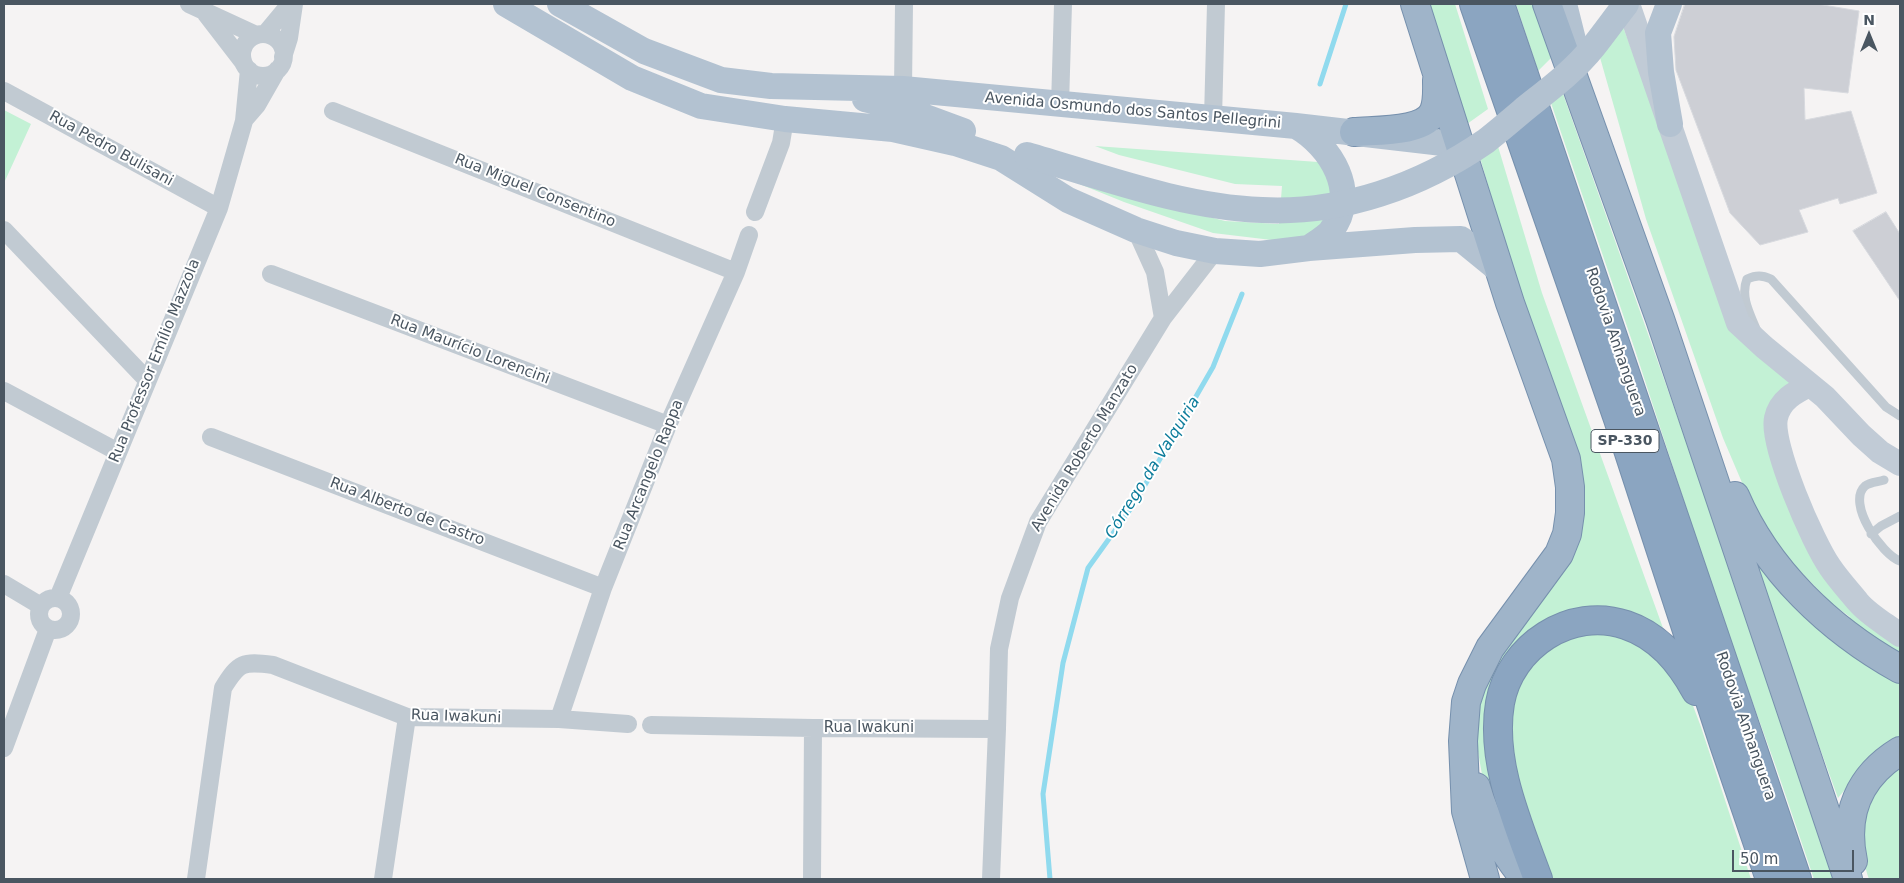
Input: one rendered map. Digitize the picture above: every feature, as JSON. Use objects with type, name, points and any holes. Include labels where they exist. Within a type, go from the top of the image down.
[{"type":"highway","points":[[1415,4],[1500,270],[1566,459],[1570,487],[1570,513],[1567,534],[1559,554],[1490,648],[1480,666],[1466,702],[1463,741],[1466,811],[1485,879]]},
{"type":"highway","name":"Rodovia Anhanguera","points":[[1474,4],[1618,419],[1770,879]]},
{"type":"highway","name":"Rodovia Anhanguera","points":[[1500,4],[1797,879]]},
{"type":"highway","points":[[1546,4],[1660,319],[1848,879]]},
{"type":"highway","points":[[1354,132],[1408,128],[1424,122],[1434,112],[1438,97],[1436,68]]},
{"type":"highway","points":[[1660,319],[1744,517],[1763,547],[1784,575],[1814,608],[1877,656],[1900,669]]},
{"type":"highway","points":[[1538,879],[1509,796],[1499,742],[1499,721],[1504,687],[1524,654],[1539,639],[1556,629],[1594,621],[1626,625],[1642,632],[1673,655],[1684,670],[1724,744]]},
{"type":"highway","points":[[1463,741],[1481,806],[1506,855],[1525,879]]},
{"type":"highway","points":[[1857,879],[1850,846],[1850,822],[1855,800],[1868,779],[1887,759],[1900,751]]},
{"type":"main road","points":[[506,4],[632,78],[701,106],[785,120],[893,129],[955,143],[1027,155],[1153,191],[1214,205],[1261,210],[1294,210],[1326,207],[1366,199],[1398,188],[1426,175],[1486,141],[1566,75],[1594,47],[1627,4]]},
{"type":"main road","name":"Avenida Osmundo dos Santos Pellegrini","points":[[560,4],[644,51],[721,80],[771,86],[903,89],[1296,126],[1460,145]]},
{"type":"main road","points":[[1564,4],[1609,179]]},
{"type":"main road","points":[[1627,4],[1738,323],[1825,397],[1880,452],[1892,472]]},
{"type":"main road","points":[[1668,4],[1658,33],[1661,72],[1670,124]]},
{"type":"main road","name":"Avenida Osmundo dos Santos Pellegrini","points":[[804,87],[898,107],[1027,155]]},
{"type":"main road","points":[[1296,126],[1308,132],[1325,148],[1343,187],[1339,216],[1330,232],[1309,248]]},
{"type":"main road","points":[[955,143],[1001,158],[1068,200],[1136,230],[1176,243],[1216,251],[1260,254],[1309,248],[1415,240],[1461,239],[1500,270]]},
{"type":"main road","points":[[1810,385],[1794,393],[1782,404],[1776,417],[1775,431],[1787,472],[1811,532],[1829,566],[1860,604],[1900,635]]},
{"type":"street","points":[[246,66],[243,49],[246,43],[261,35],[290,4]]},
{"type":"street","name":"Rua Professor Emílio Mazzola","points":[[244,121],[257,104],[280,64],[289,38],[294,4]]},
{"type":"street","points":[[903,89],[904,4]]},
{"type":"street","points":[[1060,105],[1063,4]]},
{"type":"street","points":[[1213,118],[1216,4]]},
{"type":"street","points":[[197,7],[277,40],[283,51],[280,64],[266,76],[254,74],[197,7]]},
{"type":"street","name":"Rua Professor Emílio Mazzola","points":[[58,598],[218,208],[244,121],[246,66]]},
{"type":"street","name":"Rua Pedro Bulisani","points":[[4,90],[218,208]]},
{"type":"street","name":"Rua Miguel Consentino","points":[[333,111],[736,272]]},
{"type":"street","points":[[755,212],[781,143],[785,120]]},
{"type":"street","points":[[4,230],[147,380]]},
{"type":"street","points":[[1136,230],[1155,272],[1163,318]]},
{"type":"street","name":"Rua Arcangelo Rappa","points":[[560,719],[603,588],[668,425],[736,272],[749,235]]},
{"type":"street","name":"Avenida Roberto Manzato","points":[[991,879],[998,729],[999,650],[1010,598],[1038,522],[1163,318],[1216,251]]},
{"type":"street","name":"Rua Maurício Lorencini","points":[[272,274],[668,425]]},
{"type":"street","points":[[4,390],[118,452]]},
{"type":"street","name":"Rua Alberto de Castro","points":[[211,437],[603,588]]},
{"type":"street","points":[[4,584],[41,606]]},
{"type":"street","points":[[58,598],[63,600],[70,608],[71,619],[64,628],[53,630],[40,620],[39,611],[48,599],[58,598]]},
{"type":"street","points":[[4,748],[48,628]]},
{"type":"street","name":"Rua Iwakuni","points":[[196,879],[223,688],[234,670],[250,662],[274,665],[407,717],[560,719],[628,724]]},
{"type":"street","points":[[383,879],[407,717]]},
{"type":"street","name":"Rua Iwakuni","points":[[651,725],[998,729]]},
{"type":"street","points":[[812,879],[813,728]]},
{"type":"lane","points":[[1764,347],[1745,301],[1743,288],[1747,279],[1754,276],[1763,276],[1771,279],[1886,407],[1900,416]]},
{"type":"lane","points":[[1892,472],[1866,486],[1861,493],[1860,502],[1871,534],[1893,559],[1900,561]]},
{"type":"lane","points":[[1871,534],[1881,526],[1900,516]]},
{"type":"green space","points":[[1426,4],[1455,4],[1488,109],[1467,124]]},
{"type":"green space","points":[[1516,4],[1534,4],[1551,58],[1538,71]]},
{"type":"green space","points":[[1622,24],[1733,322],[1795,381],[1773,401],[1801,530],[1900,641],[1900,655],[1850,623],[1850,617],[1831,603],[1781,549],[1749,499],[1723,438],[1646,219],[1599,54]]},
{"type":"green space","points":[[1562,91],[1693,461],[1833,879],[1814,879],[1720,612],[1635,350],[1551,103]]},
{"type":"green space","points":[[4,110],[31,124],[4,183]]},
{"type":"green space","points":[[1497,143],[1542,293],[1663,628],[1639,616],[1507,660],[1519,847],[1485,792],[1476,740],[1477,710],[1493,662],[1549,587],[1571,451],[1479,154]]},
{"type":"green space","points":[[1095,146],[1318,162],[1329,182],[1329,206],[1319,234],[1280,241],[1213,233],[1124,202],[1077,183],[1225,221],[1279,224],[1282,186],[1235,184],[1119,155]]},
{"type":"green space","points":[[1750,546],[1900,675],[1900,737],[1867,763],[1838,798],[1793,674],[1758,566],[1753,568]]},
{"type":"green space","points":[[1600,630],[1653,648],[1689,695],[1751,879],[1549,879],[1524,813],[1506,718],[1519,677],[1546,646]]},
{"type":"green space","points":[[1900,762],[1900,879],[1869,879],[1862,848],[1864,814],[1871,795]]},
{"type":"building","points":[[1685,4],[1817,4],[1859,11],[1848,93],[1804,88],[1805,120],[1851,111],[1877,193],[1840,204],[1838,198],[1799,210],[1808,232],[1760,245],[1730,213],[1676,70],[1674,37]]},
{"type":"building","points":[[1886,212],[1900,234],[1900,301],[1853,231]]},
{"type":"waterway","name":"Córrego da Valquiria","points":[[1320,84],[1346,4]]},
{"type":"waterway","name":"Córrego da Valquiria","points":[[1050,879],[1043,794],[1063,663],[1088,568],[1134,504],[1213,367],[1242,294]]}]
